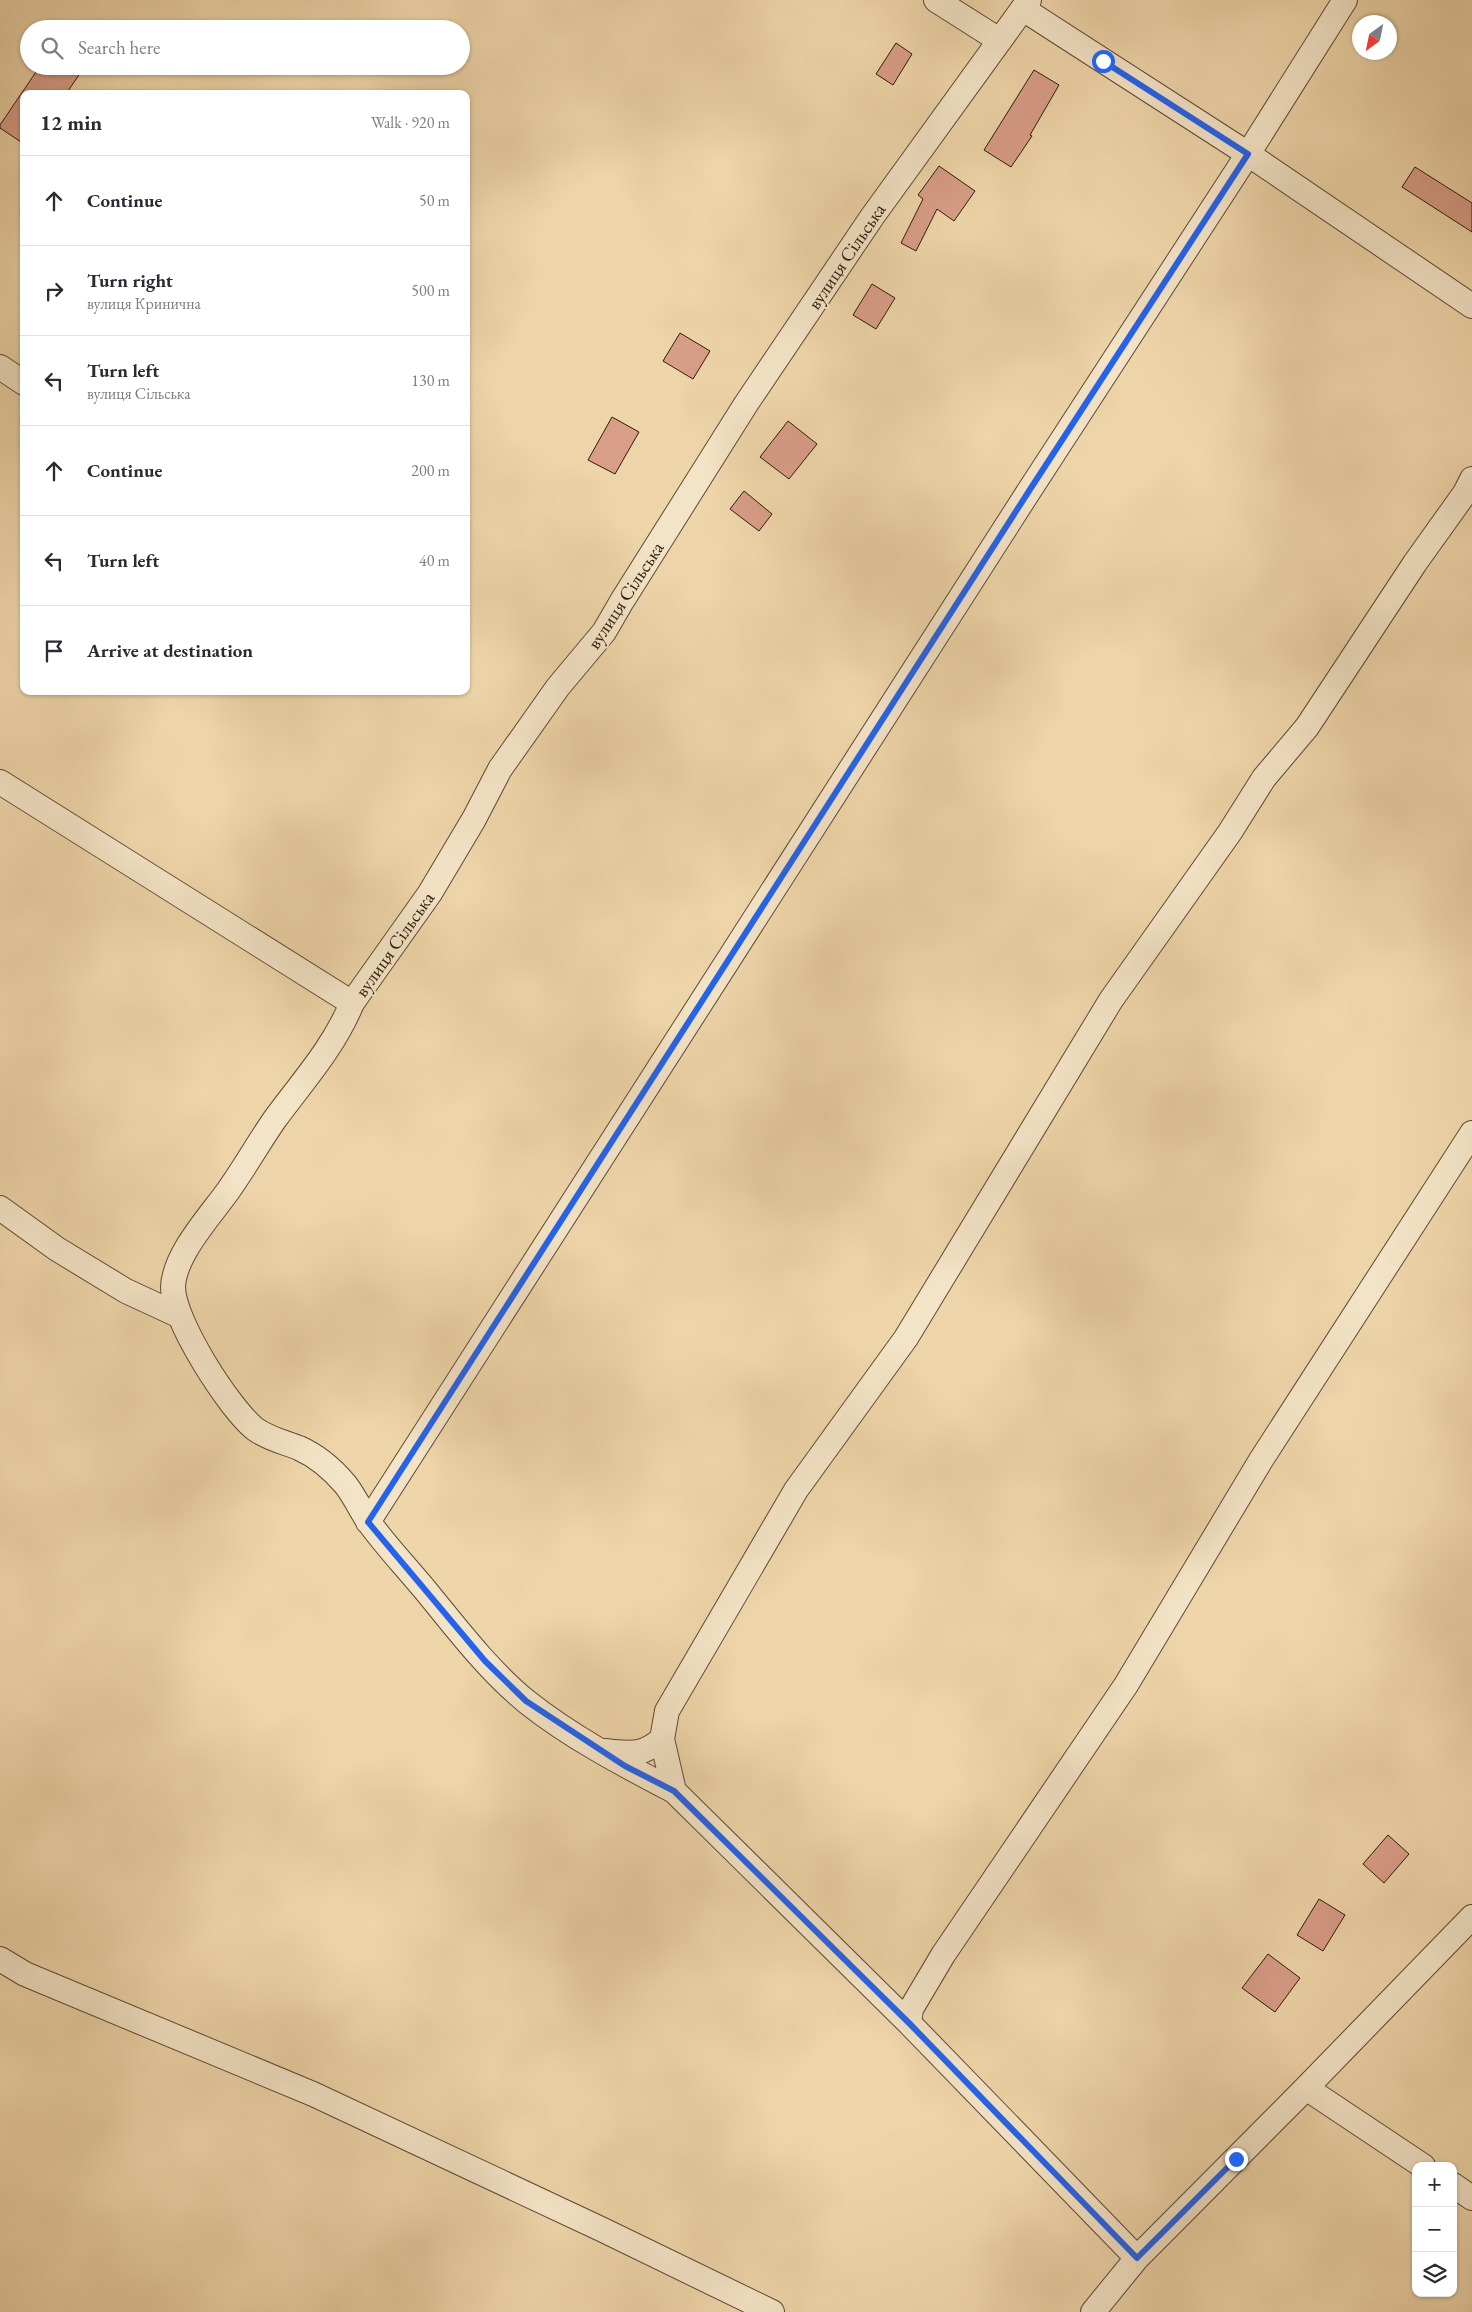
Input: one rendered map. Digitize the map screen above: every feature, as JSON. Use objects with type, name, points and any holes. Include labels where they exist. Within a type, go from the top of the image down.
[{"type":"street","points":[[936,0],[999,40]]},
{"type":"street","points":[[368,1522],[1029,491],[1248,154],[1344,0]]},
{"type":"street","points":[[1026,4],[1472,306]]},
{"type":"street","name":"вулиця Сільська","points":[[674,1791],[625,1766],[526,1701],[473,1646],[368,1522],[346,1485],[323,1462],[300,1448],[267,1436],[255,1428],[236,1410],[208,1370],[180,1316],[173,1287],[190,1242],[239,1176],[274,1121],[319,1062],[344,1023],[352,1003],[430,893],[474,820],[500,769],[558,687],[604,632],[746,404],[872,217],[1026,4]]},
{"type":"street","points":[[0,367],[20,380]]},
{"type":"street","points":[[1137,2258],[909,2023],[674,1791],[662,1739],[667,1711],[796,1490],[906,1338],[1111,1000],[1230,832],[1264,778],[1307,727],[1415,563],[1465,493],[1472,479]]},
{"type":"street","points":[[3,790],[352,1003]]},
{"type":"street","points":[[909,2023],[911,2009],[944,1955],[1126,1685],[1261,1460],[1472,1133]]},
{"type":"street","points":[[0,1208],[57,1248],[126,1291],[180,1316]]},
{"type":"street","points":[[603,1751],[631,1753],[648,1750],[662,1739]]},
{"type":"street","points":[[1092,2312],[1137,2258],[1472,1917]]},
{"type":"street","points":[[0,1959],[26,1974],[313,2094],[601,2229],[772,2312]]},
{"type":"street","points":[[1306,2088],[1417,2162]]},
{"type":"street","points":[[1457,2189],[1472,2198]]},
{"type":"building","points":[[896,43],[912,54],[893,85],[876,74]]},
{"type":"building","points":[[1034,70],[1059,85],[1030,135],[1032,136],[1011,167],[984,150]]},
{"type":"building","points":[[34,75],[79,75],[69,90],[24,90]]},
{"type":"building","points":[[20,96],[20,141],[0,128],[0,125]]},
{"type":"building","points":[[939,166],[975,191],[954,221],[937,209],[916,251],[901,243],[923,199],[918,195]]},
{"type":"building","points":[[1415,167],[1472,203],[1472,232],[1402,187]]},
{"type":"building","points":[[872,284],[895,298],[876,329],[853,315]]},
{"type":"building","points":[[680,333],[710,351],[693,379],[663,361]]},
{"type":"building","points":[[612,417],[639,432],[615,474],[588,460]]},
{"type":"building","points":[[788,421],[817,444],[789,479],[760,457]]},
{"type":"building","points":[[744,491],[772,514],[759,531],[730,509]]},
{"type":"building","points":[[1388,1835],[1409,1854],[1384,1883],[1363,1864]]},
{"type":"building","points":[[1319,1899],[1345,1915],[1323,1951],[1297,1935]]},
{"type":"building","points":[[1268,1954],[1300,1978],[1275,2012],[1242,1988]]},
{"type":"route","points":[[1103,61],[1248,154],[1029,491],[368,1522],[485,1661],[526,1701],[625,1766],[674,1791],[909,2023],[1137,2258],[1236,2159]]}]
